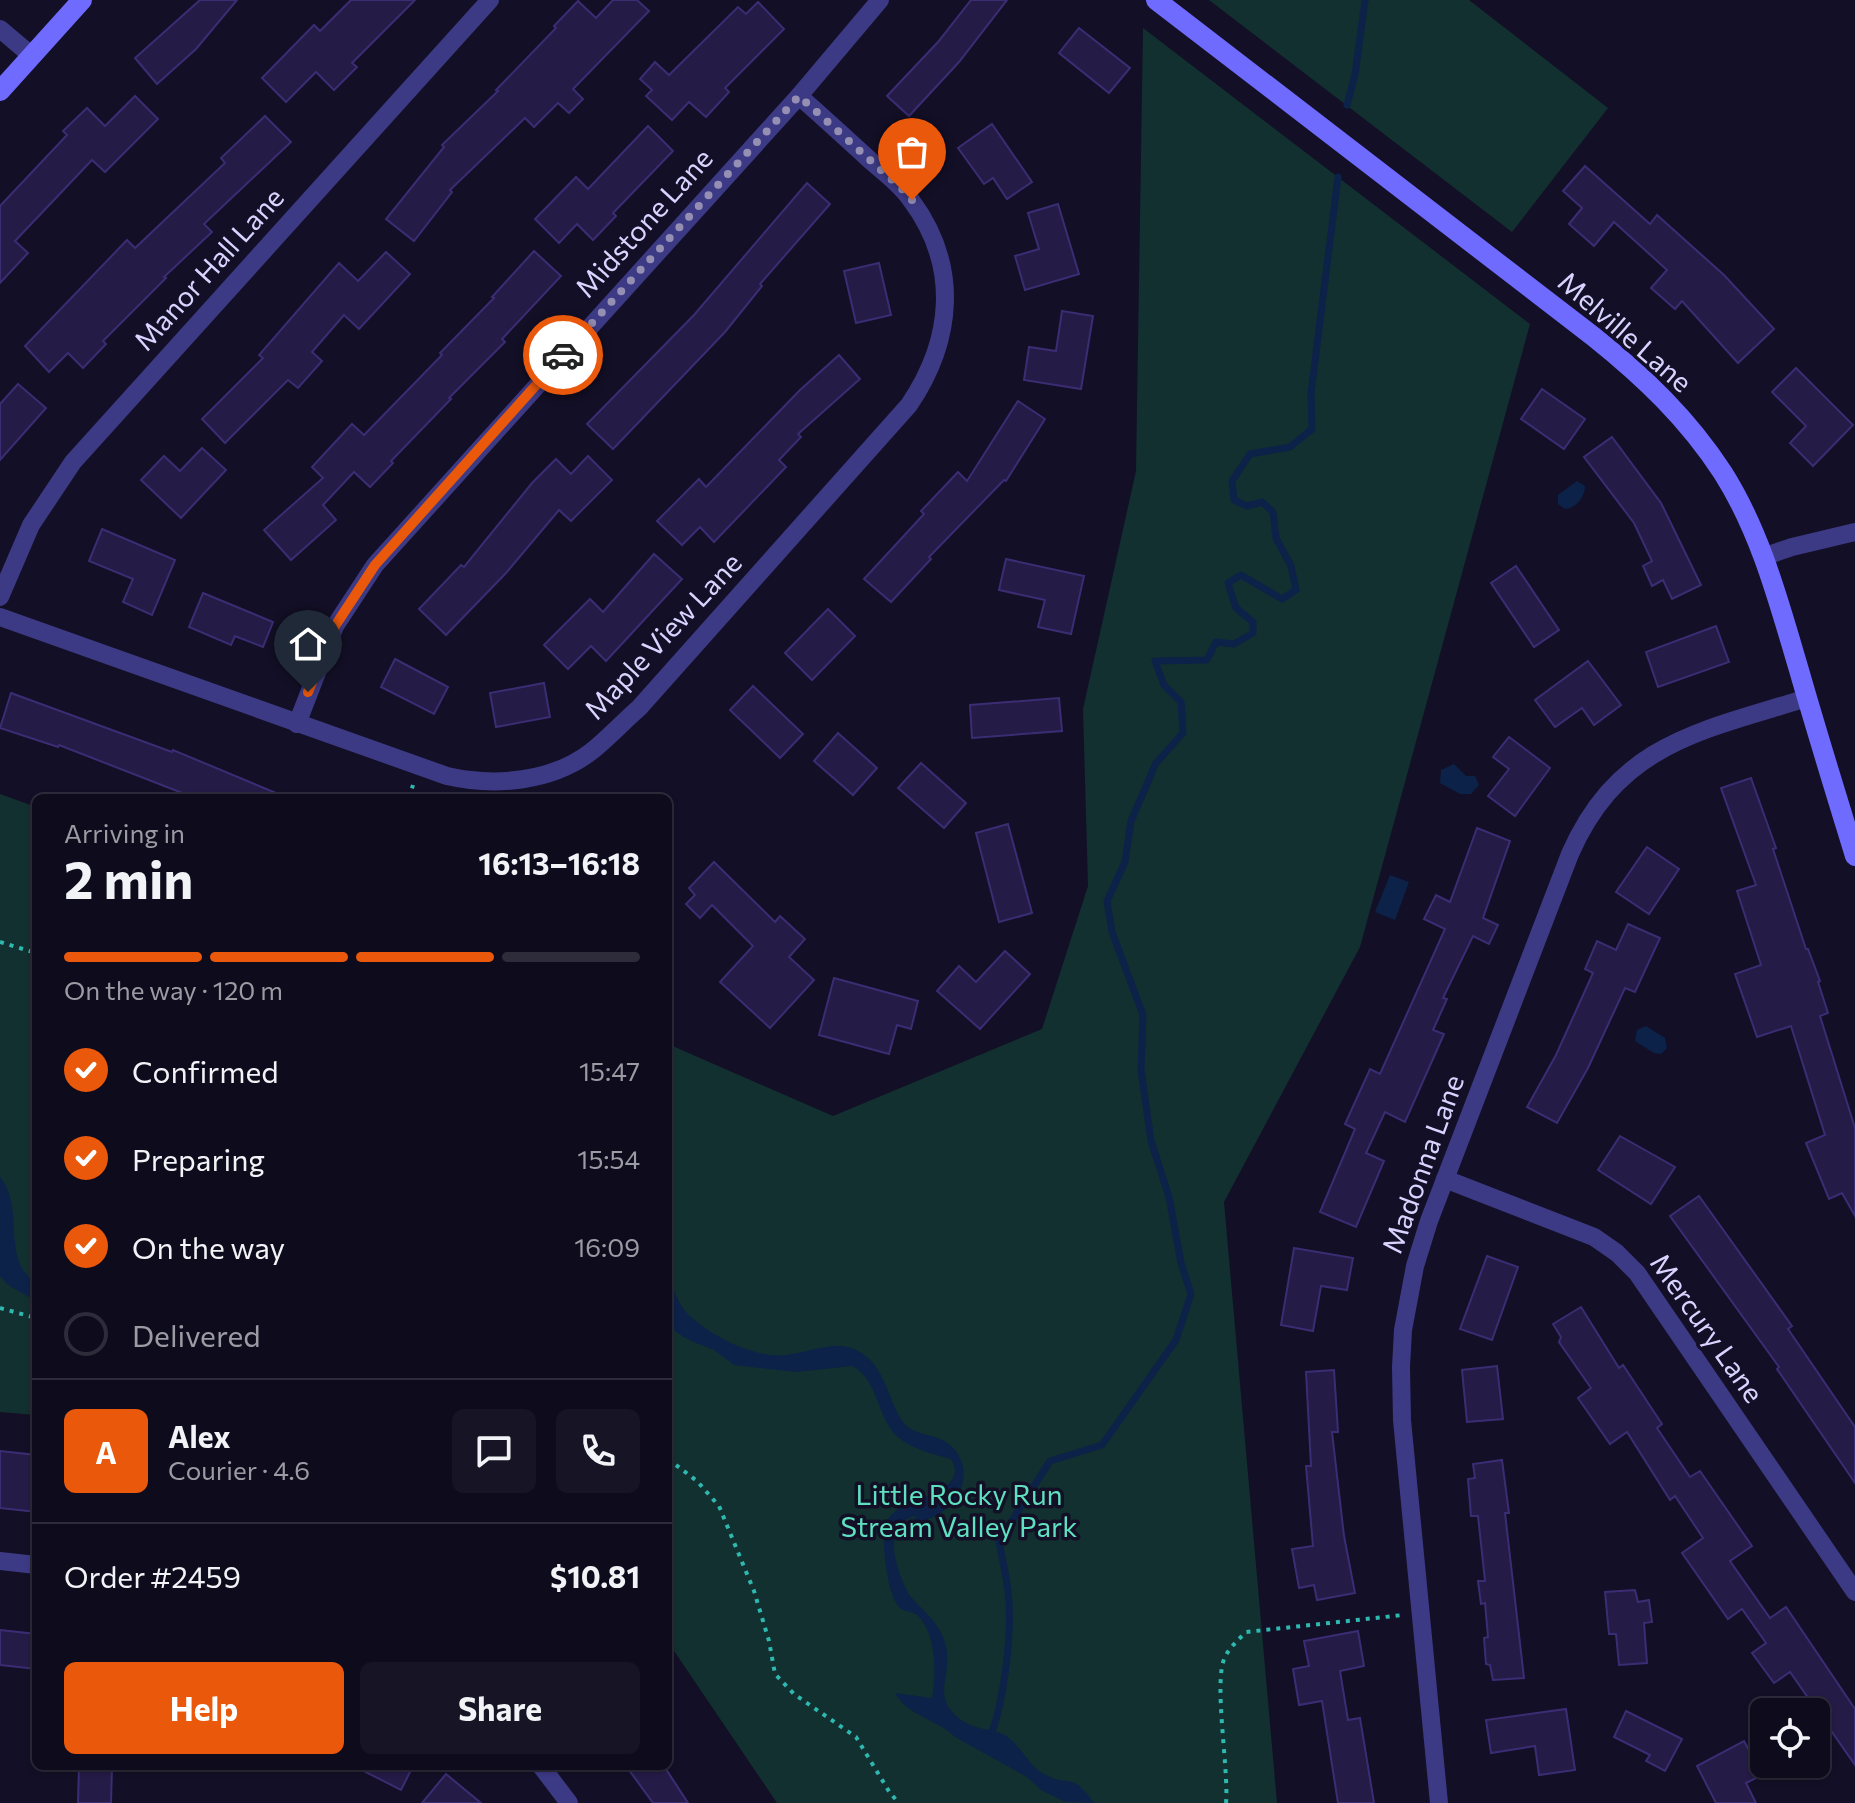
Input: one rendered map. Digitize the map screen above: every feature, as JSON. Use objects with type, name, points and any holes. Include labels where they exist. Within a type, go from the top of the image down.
[{"type":"street","points":[[0,91],[82,0]]},
{"type":"street","name":"Manor Hall Lane","points":[[0,597],[31,525],[73,462],[490,0]]},
{"type":"street","name":"Midstone Lane","points":[[297,724],[335,626],[375,565],[799,96],[880,0]]},
{"type":"street","name":"Melville Lane","points":[[1156,0],[1639,374],[1691,428],[1722,471],[1763,557],[1855,856]]},
{"type":"street","points":[[0,29],[32,56]]},
{"type":"street","name":"Maple View Lane","points":[[0,617],[462,780],[519,780],[565,767],[590,752],[639,708],[909,405],[930,371],[942,335],[946,298],[940,260],[927,225],[901,188],[799,96]]},
{"type":"street","points":[[1763,557],[1855,532]]},
{"type":"street","name":"Madonna Lane","points":[[1439,1803],[1402,1420],[1403,1330],[1415,1266],[1445,1179],[1570,854],[1581,828],[1597,804],[1630,770],[1672,742],[1807,698]]},
{"type":"street","name":"Mercury Lane","points":[[1445,1179],[1594,1237],[1617,1253],[1637,1273],[1855,1592]]},
{"type":"street","points":[[0,1561],[32,1565]]},
{"type":"street","points":[[544,1770],[569,1803]]},
{"type":"path","points":[[0,942],[32,952]]},
{"type":"path","points":[[0,1308],[32,1317]]},
{"type":"path","points":[[672,1462],[697,1481],[719,1506],[754,1591],[775,1674],[794,1694],[856,1737],[899,1803]]},
{"type":"path","points":[[1226,1803],[1228,1782],[1220,1683],[1224,1659],[1246,1632],[1420,1614]]},
{"type":"green space","points":[[1209,0],[1469,0],[1608,108],[1512,232]]},
{"type":"green space","name":"Little Rocky Run Stream Valley Park","points":[[1143,28],[1530,324],[1360,947],[1224,1202],[1277,1803],[777,1803],[672,1648],[672,1046],[833,1116],[1042,1029],[1088,886],[1083,709],[1136,471]]},
{"type":"green space","points":[[0,794],[32,806],[32,1415],[0,1412]]},
{"type":"water","points":[[1577,481],[1585,486],[1583,494],[1576,504],[1565,509],[1558,504],[1558,495]]},
{"type":"water","points":[[1454,764],[1466,776],[1475,776],[1479,785],[1471,794],[1460,794],[1440,783],[1441,770]]},
{"type":"water","points":[[1390,875],[1409,882],[1395,920],[1375,912]]},
{"type":"water","points":[[1646,1026],[1665,1038],[1667,1048],[1661,1054],[1635,1041],[1637,1030]]},
{"type":"water","points":[[0,1177],[12,1204],[19,1261],[32,1279],[32,1299],[8,1285],[0,1276]]},
{"type":"water","points":[[672,1289],[684,1310],[697,1322],[746,1349],[786,1355],[835,1346],[854,1349],[877,1368],[907,1427],[941,1439],[954,1449],[963,1466],[959,1493],[946,1509],[932,1517],[907,1528],[917,1515],[900,1522],[894,1546],[897,1565],[908,1593],[944,1638],[947,1657],[946,1702],[965,1722],[1007,1736],[1038,1770],[1080,1786],[1094,1803],[1065,1802],[1041,1790],[1027,1777],[915,1713],[895,1693],[932,1698],[934,1666],[932,1643],[924,1623],[915,1614],[900,1608],[892,1595],[884,1553],[885,1527],[890,1516],[900,1508],[946,1486],[953,1479],[955,1470],[951,1459],[917,1449],[899,1438],[886,1421],[868,1380],[852,1366],[796,1372],[734,1365],[714,1350],[676,1332],[672,1326]]},
{"type":"building","points":[[200,0],[237,0],[196,49],[157,84],[135,58]]},
{"type":"building","points":[[351,0],[415,0],[352,63],[357,67],[334,90],[316,72],[286,102],[262,78],[314,25],[320,31]]},
{"type":"building","points":[[613,0],[637,0],[649,11],[573,89],[583,99],[569,113],[558,103],[534,127],[525,118],[450,190],[452,192],[414,241],[386,219],[444,147],[442,145],[498,91],[578,1],[596,18]]},
{"type":"building","points":[[971,0],[1007,0],[959,62],[909,116],[887,96],[938,42]]},
{"type":"building","points":[[758,2],[784,29],[725,88],[729,92],[706,117],[689,102],[672,120],[646,96],[652,90],[640,79],[655,62],[669,75],[738,7],[746,14]]},
{"type":"building","points":[[1079,28],[1130,68],[1109,93],[1059,53]]},
{"type":"building","points":[[135,96],[158,119],[105,172],[92,160],[15,241],[28,253],[0,283],[0,206],[67,135],[63,131],[87,108],[105,126]]},
{"type":"building","points":[[265,116],[291,142],[204,224],[212,232],[103,341],[106,344],[83,368],[68,353],[49,372],[25,346],[127,240],[135,248],[225,163],[221,158]]},
{"type":"building","points":[[992,124],[1032,182],[1007,199],[993,178],[984,184],[958,148]]},
{"type":"building","points":[[648,126],[673,151],[613,213],[616,216],[593,240],[577,224],[559,243],[535,219],[576,177],[588,189]]},
{"type":"building","points":[[1585,166],[1650,224],[1657,215],[1724,275],[1774,329],[1738,363],[1682,301],[1675,309],[1651,288],[1667,270],[1614,222],[1594,246],[1569,224],[1582,208],[1563,191]]},
{"type":"building","points":[[807,183],[830,204],[760,284],[762,286],[725,332],[613,449],[587,424],[694,315]]},
{"type":"building","points":[[1058,204],[1079,274],[1025,290],[1015,256],[1039,249],[1028,213]]},
{"type":"building","points":[[534,251],[561,276],[502,339],[505,342],[449,398],[370,487],[354,472],[323,505],[336,520],[291,560],[264,530],[323,478],[312,467],[352,424],[364,435],[442,355],[440,353],[494,298]]},
{"type":"building","points":[[386,252],[410,274],[359,329],[344,315],[312,352],[322,361],[298,388],[288,380],[225,443],[202,419],[263,358],[259,355],[339,263],[358,281]]},
{"type":"building","points":[[879,263],[891,315],[856,323],[844,271]]},
{"type":"building","points":[[1062,311],[1093,316],[1081,389],[1024,380],[1029,347],[1056,351]]},
{"type":"building","points":[[839,355],[860,379],[798,434],[801,437],[779,460],[786,467],[714,542],[700,527],[682,545],[657,521],[699,479],[706,487],[800,390]]},
{"type":"building","points":[[1796,368],[1853,425],[1813,466],[1790,443],[1806,426],[1772,392]]},
{"type":"building","points":[[18,384],[46,408],[0,460],[0,404]]},
{"type":"building","points":[[1542,389],[1585,419],[1564,449],[1521,419]]},
{"type":"building","points":[[1018,401],[1045,419],[1006,481],[929,557],[931,559],[891,602],[864,579],[958,472],[967,481]]},
{"type":"building","points":[[1612,437],[1661,503],[1701,585],[1672,599],[1663,580],[1652,586],[1643,566],[1652,561],[1634,523],[1584,457]]},
{"type":"building","points":[[202,448],[226,470],[181,518],[141,480],[164,456],[180,471]]},
{"type":"building","points":[[588,456],[612,480],[571,521],[559,510],[506,573],[446,635],[419,609],[461,565],[464,567],[532,483],[556,459],[571,474]]},
{"type":"building","points":[[102,529],[175,560],[152,615],[123,602],[133,579],[89,561]]},
{"type":"building","points":[[654,554],[682,579],[606,661],[591,646],[568,669],[544,645],[590,599],[603,612]]},
{"type":"building","points":[[1006,559],[1084,576],[1071,634],[1038,627],[1045,600],[999,590]]},
{"type":"building","points":[[1516,566],[1559,630],[1534,647],[1491,583]]},
{"type":"building","points":[[203,593],[273,622],[263,647],[235,636],[231,645],[189,627]]},
{"type":"building","points":[[828,609],[855,636],[812,680],[785,653]]},
{"type":"building","points":[[1716,626],[1729,662],[1658,687],[1646,652]]},
{"type":"building","points":[[395,659],[448,687],[434,714],[381,687]]},
{"type":"building","points":[[1588,661],[1621,705],[1594,725],[1582,708],[1555,727],[1535,700]]},
{"type":"building","points":[[544,683],[550,717],[496,727],[490,693]]},
{"type":"building","points":[[753,686],[803,734],[780,758],[730,710]]},
{"type":"building","points":[[11,693],[173,750],[278,794],[185,794],[59,745],[0,728]]},
{"type":"building","points":[[1059,698],[1062,731],[972,738],[970,705]]},
{"type":"building","points":[[838,733],[877,768],[853,795],[814,761]]},
{"type":"building","points":[[1509,737],[1550,768],[1515,816],[1488,796],[1509,769],[1493,757]]},
{"type":"building","points":[[921,763],[966,803],[944,828],[898,788]]},
{"type":"building","points":[[1751,778],[1828,1013],[1820,1016],[1855,1128],[1855,1216],[1842,1193],[1829,1199],[1806,1143],[1825,1135],[1791,1026],[1757,1037],[1735,974],[1761,965],[1737,891],[1756,885],[1721,788]]},
{"type":"building","points":[[1008,824],[1032,913],[999,922],[976,833]]},
{"type":"building","points":[[1477,828],[1510,841],[1483,918],[1498,925],[1489,944],[1473,936],[1443,998],[1447,999],[1433,1030],[1444,1034],[1405,1122],[1385,1112],[1366,1153],[1384,1161],[1356,1227],[1320,1212],[1355,1129],[1345,1124],[1370,1069],[1380,1074],[1445,929],[1424,919],[1436,895],[1450,902]]},
{"type":"building","points":[[1647,847],[1679,869],[1649,914],[1616,892]]},
{"type":"building","points":[[714,862],[775,922],[780,916],[805,939],[789,957],[814,980],[770,1028],[720,982],[753,946],[712,905],[700,918],[686,904],[695,895],[689,888]]},
{"type":"building","points":[[1628,924],[1660,938],[1635,992],[1625,988],[1588,1068],[1557,1123],[1527,1107],[1556,1055],[1593,973],[1585,969],[1597,941],[1616,950]]},
{"type":"building","points":[[1005,951],[1030,974],[980,1029],[937,991],[959,966],[976,982]]},
{"type":"building","points":[[834,978],[918,1001],[911,1029],[897,1025],[889,1054],[819,1035]]},
{"type":"building","points":[[1620,1136],[1675,1167],[1651,1204],[1598,1170]]},
{"type":"building","points":[[1699,1196],[1792,1326],[1788,1329],[1855,1427],[1855,1483],[1777,1369],[1779,1367],[1670,1216]]},
{"type":"building","points":[[1294,1248],[1353,1258],[1347,1290],[1321,1286],[1313,1331],[1281,1325]]},
{"type":"building","points":[[1487,1256],[1518,1267],[1492,1340],[1460,1329]]},
{"type":"building","points":[[1581,1307],[1619,1368],[1623,1365],[1662,1424],[1657,1428],[1690,1477],[1700,1471],[1752,1546],[1730,1561],[1770,1618],[1786,1607],[1855,1709],[1855,1765],[1830,1729],[1830,1698],[1808,1698],[1790,1672],[1774,1683],[1752,1653],[1766,1643],[1742,1609],[1728,1619],[1682,1553],[1703,1538],[1675,1496],[1670,1500],[1627,1432],[1610,1444],[1578,1398],[1591,1388],[1559,1342],[1561,1337],[1553,1324]]},
{"type":"building","points":[[1497,1366],[1503,1419],[1467,1422],[1462,1370]]},
{"type":"building","points":[[1334,1370],[1338,1432],[1332,1432],[1344,1536],[1355,1593],[1317,1600],[1314,1585],[1299,1588],[1292,1549],[1313,1546],[1306,1466],[1311,1466],[1306,1372]]},
{"type":"building","points":[[0,1451],[32,1455],[32,1512],[0,1508]]},
{"type":"building","points":[[1502,1460],[1524,1678],[1493,1680],[1490,1665],[1486,1664],[1484,1638],[1488,1637],[1485,1603],[1481,1604],[1478,1581],[1485,1581],[1478,1516],[1471,1516],[1468,1479],[1475,1478],[1473,1464]]},
{"type":"building","points":[[1635,1590],[1638,1602],[1649,1600],[1652,1622],[1644,1623],[1647,1663],[1619,1665],[1616,1634],[1609,1634],[1605,1592]]},
{"type":"building","points":[[0,1630],[32,1634],[32,1669],[0,1665]]},
{"type":"building","points":[[1358,1631],[1364,1666],[1340,1671],[1348,1720],[1360,1718],[1374,1803],[1338,1803],[1322,1701],[1299,1705],[1293,1669],[1309,1666],[1304,1641]]},
{"type":"building","points":[[1566,1709],[1575,1770],[1539,1775],[1535,1746],[1491,1753],[1486,1720]]},
{"type":"building","points":[[1626,1711],[1682,1739],[1665,1771],[1646,1761],[1650,1755],[1614,1737]]},
{"type":"building","points":[[1744,1741],[1750,1752],[1750,1778],[1756,1778],[1746,1783],[1756,1803],[1716,1803],[1697,1766]]},
{"type":"building","points":[[79,1770],[112,1770],[111,1803],[78,1803]]},
{"type":"building","points":[[362,1770],[411,1770],[401,1790]]},
{"type":"building","points":[[629,1770],[667,1770],[688,1803],[653,1803]]},
{"type":"building","points":[[446,1774],[481,1803],[422,1803]]},
{"type":"waterway","points":[[1347,105],[1355,75],[1365,0]]},
{"type":"waterway","points":[[989,1740],[1003,1687],[1008,1646],[1008,1591],[999,1541],[1050,1461],[1102,1445],[1176,1340],[1191,1294],[1181,1263],[1169,1197],[1151,1141],[1141,1070],[1143,1015],[1112,932],[1107,901],[1125,862],[1131,821],[1156,763],[1183,733],[1181,702],[1164,685],[1155,661],[1207,660],[1216,642],[1234,644],[1253,633],[1253,622],[1236,608],[1228,583],[1241,575],[1282,599],[1296,590],[1291,566],[1276,538],[1273,512],[1262,502],[1247,506],[1234,500],[1232,481],[1250,454],[1290,447],[1312,429],[1311,393],[1338,177]]},
{"type":"way so far","points":[[563,355],[799,96],[912,200]]},
{"type":"route","points":[[308,692],[335,626],[375,565],[563,355]]}]
